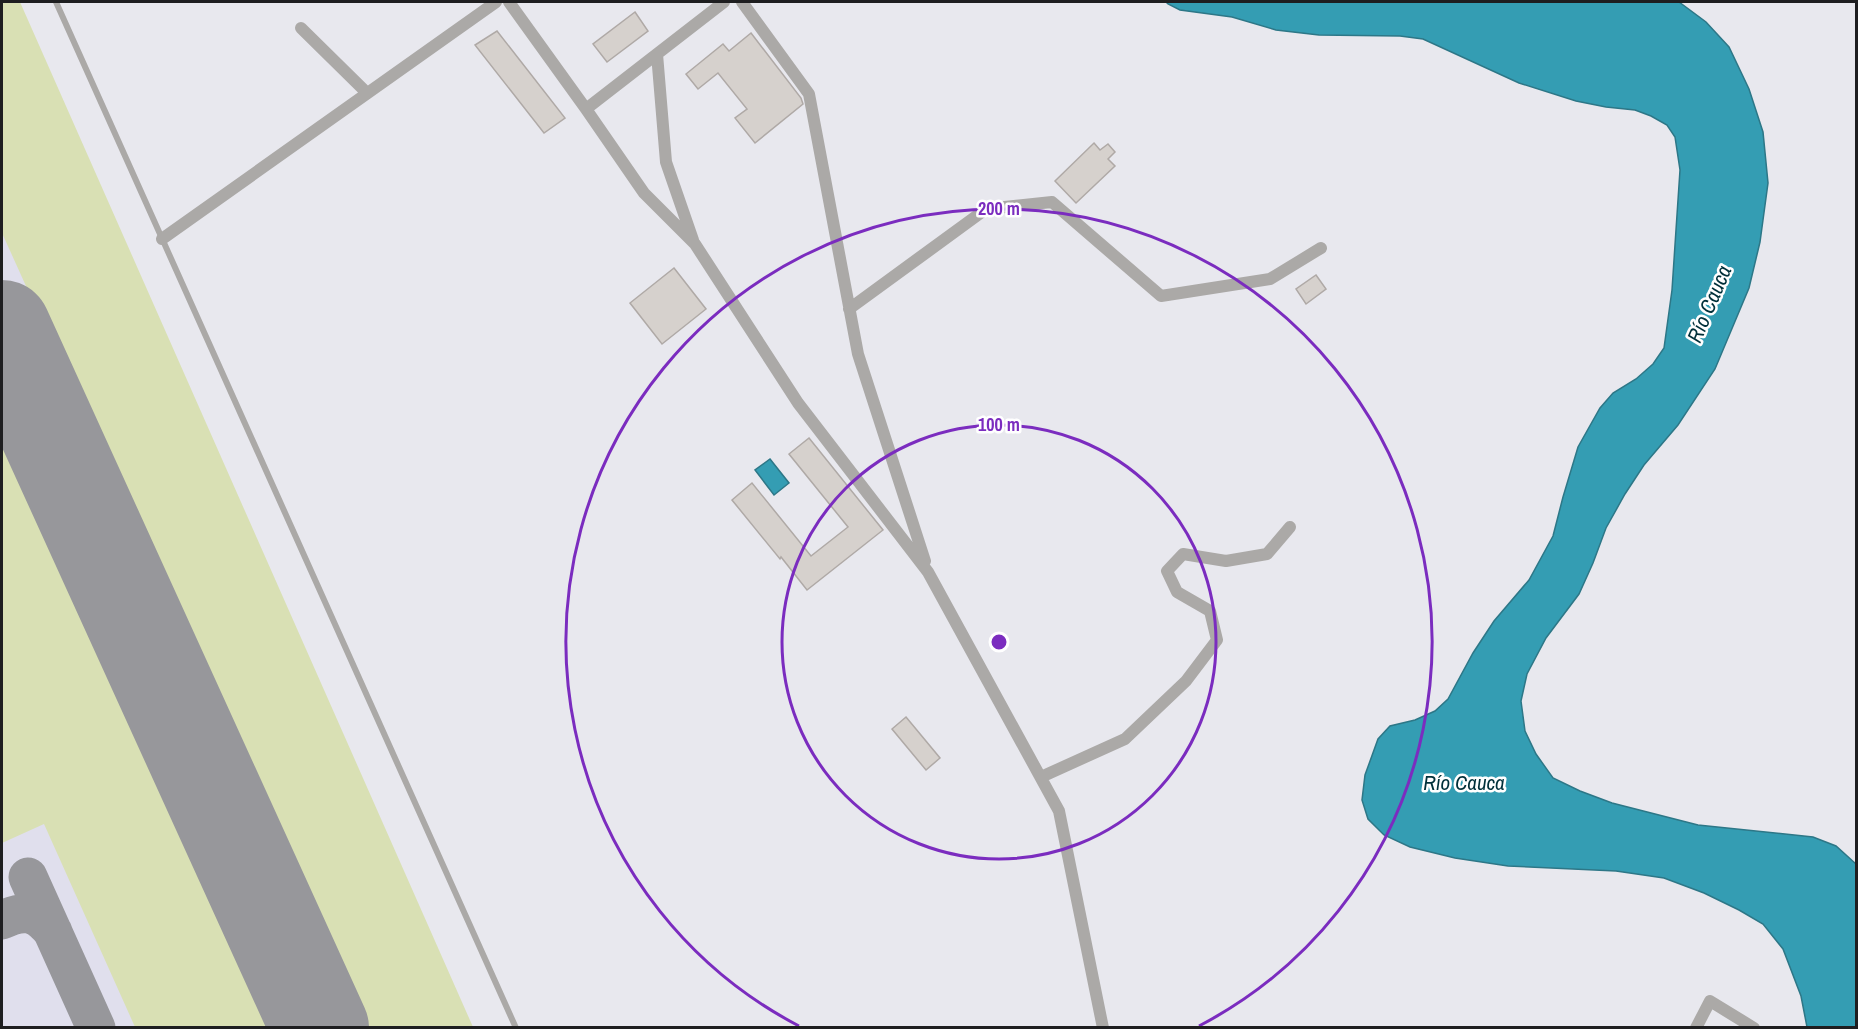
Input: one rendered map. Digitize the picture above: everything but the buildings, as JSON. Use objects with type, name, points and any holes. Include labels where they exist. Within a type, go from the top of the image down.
[{"type":"street","points":[[162,239],[496,2]]},
{"type":"street","points":[[509,2],[644,193],[695,244],[798,403],[928,572],[1059,811],[1103,1028]]},
{"type":"street","points":[[586,109],[724,2]]},
{"type":"street","points":[[742,2],[809,94],[858,354],[928,572]]},
{"type":"street","points":[[301,28],[366,93]]},
{"type":"street","points":[[657,54],[666,162],[695,244]]},
{"type":"street","points":[[849,309],[986,209],[1052,202],[1161,296],[1270,279],[1321,248]]},
{"type":"street","points":[[1041,777],[1125,739],[1186,681],[1217,640],[1210,611],[1178,592],[1167,571],[1183,554],[1226,561],[1267,554],[1290,527]]},
{"type":"street","points":[[1696,1028],[1710,1001],[1754,1028]]},
{"type":"lane","points":[[56,2],[516,1028]]},
{"type":"shaded area","points":[[2,2],[18,2],[471,1027],[2,1028]]},
{"type":"green space","points":[[2,2],[20,2],[473,1027],[361,1027],[2,233]]},
{"type":"green space","points":[[2,440],[268,1027],[135,1027],[44,824],[2,843]]},
{"type":"water","name":"Río Cauca","points":[[1166,2],[1679,2],[1706,22],[1729,47],[1749,89],[1763,132],[1768,183],[1760,242],[1749,288],[1715,369],[1678,425],[1644,465],[1625,494],[1606,528],[1579,594],[1546,638],[1527,674],[1521,701],[1525,731],[1536,754],[1553,778],[1612,803],[1698,825],[1813,837],[1836,846],[1856,864],[1856,1027],[1807,1027],[1801,996],[1783,949],[1763,924],[1704,893],[1664,878],[1616,871],[1508,866],[1455,858],[1410,847],[1384,835],[1368,819],[1362,800],[1365,775],[1378,739],[1390,726],[1415,720],[1435,711],[1448,699],[1473,653],[1494,621],[1529,580],[1553,536],[1578,447],[1600,408],[1613,393],[1636,379],[1653,364],[1664,348],[1672,290],[1680,170],[1675,137],[1667,125],[1635,110],[1576,101],[1519,83],[1423,39],[1400,36],[1319,35],[1276,30],[1232,17],[1180,10]]},
{"type":"water","points":[[770,459],[789,483],[774,495],[755,470]]},
{"type":"taxiway","points":[[28,877],[96,1028]]},
{"type":"taxiway","points":[[2,920],[17,914],[30,914],[42,920],[53,932]]},
{"type":"runway","points":[[2,329],[320,1028]]}]
